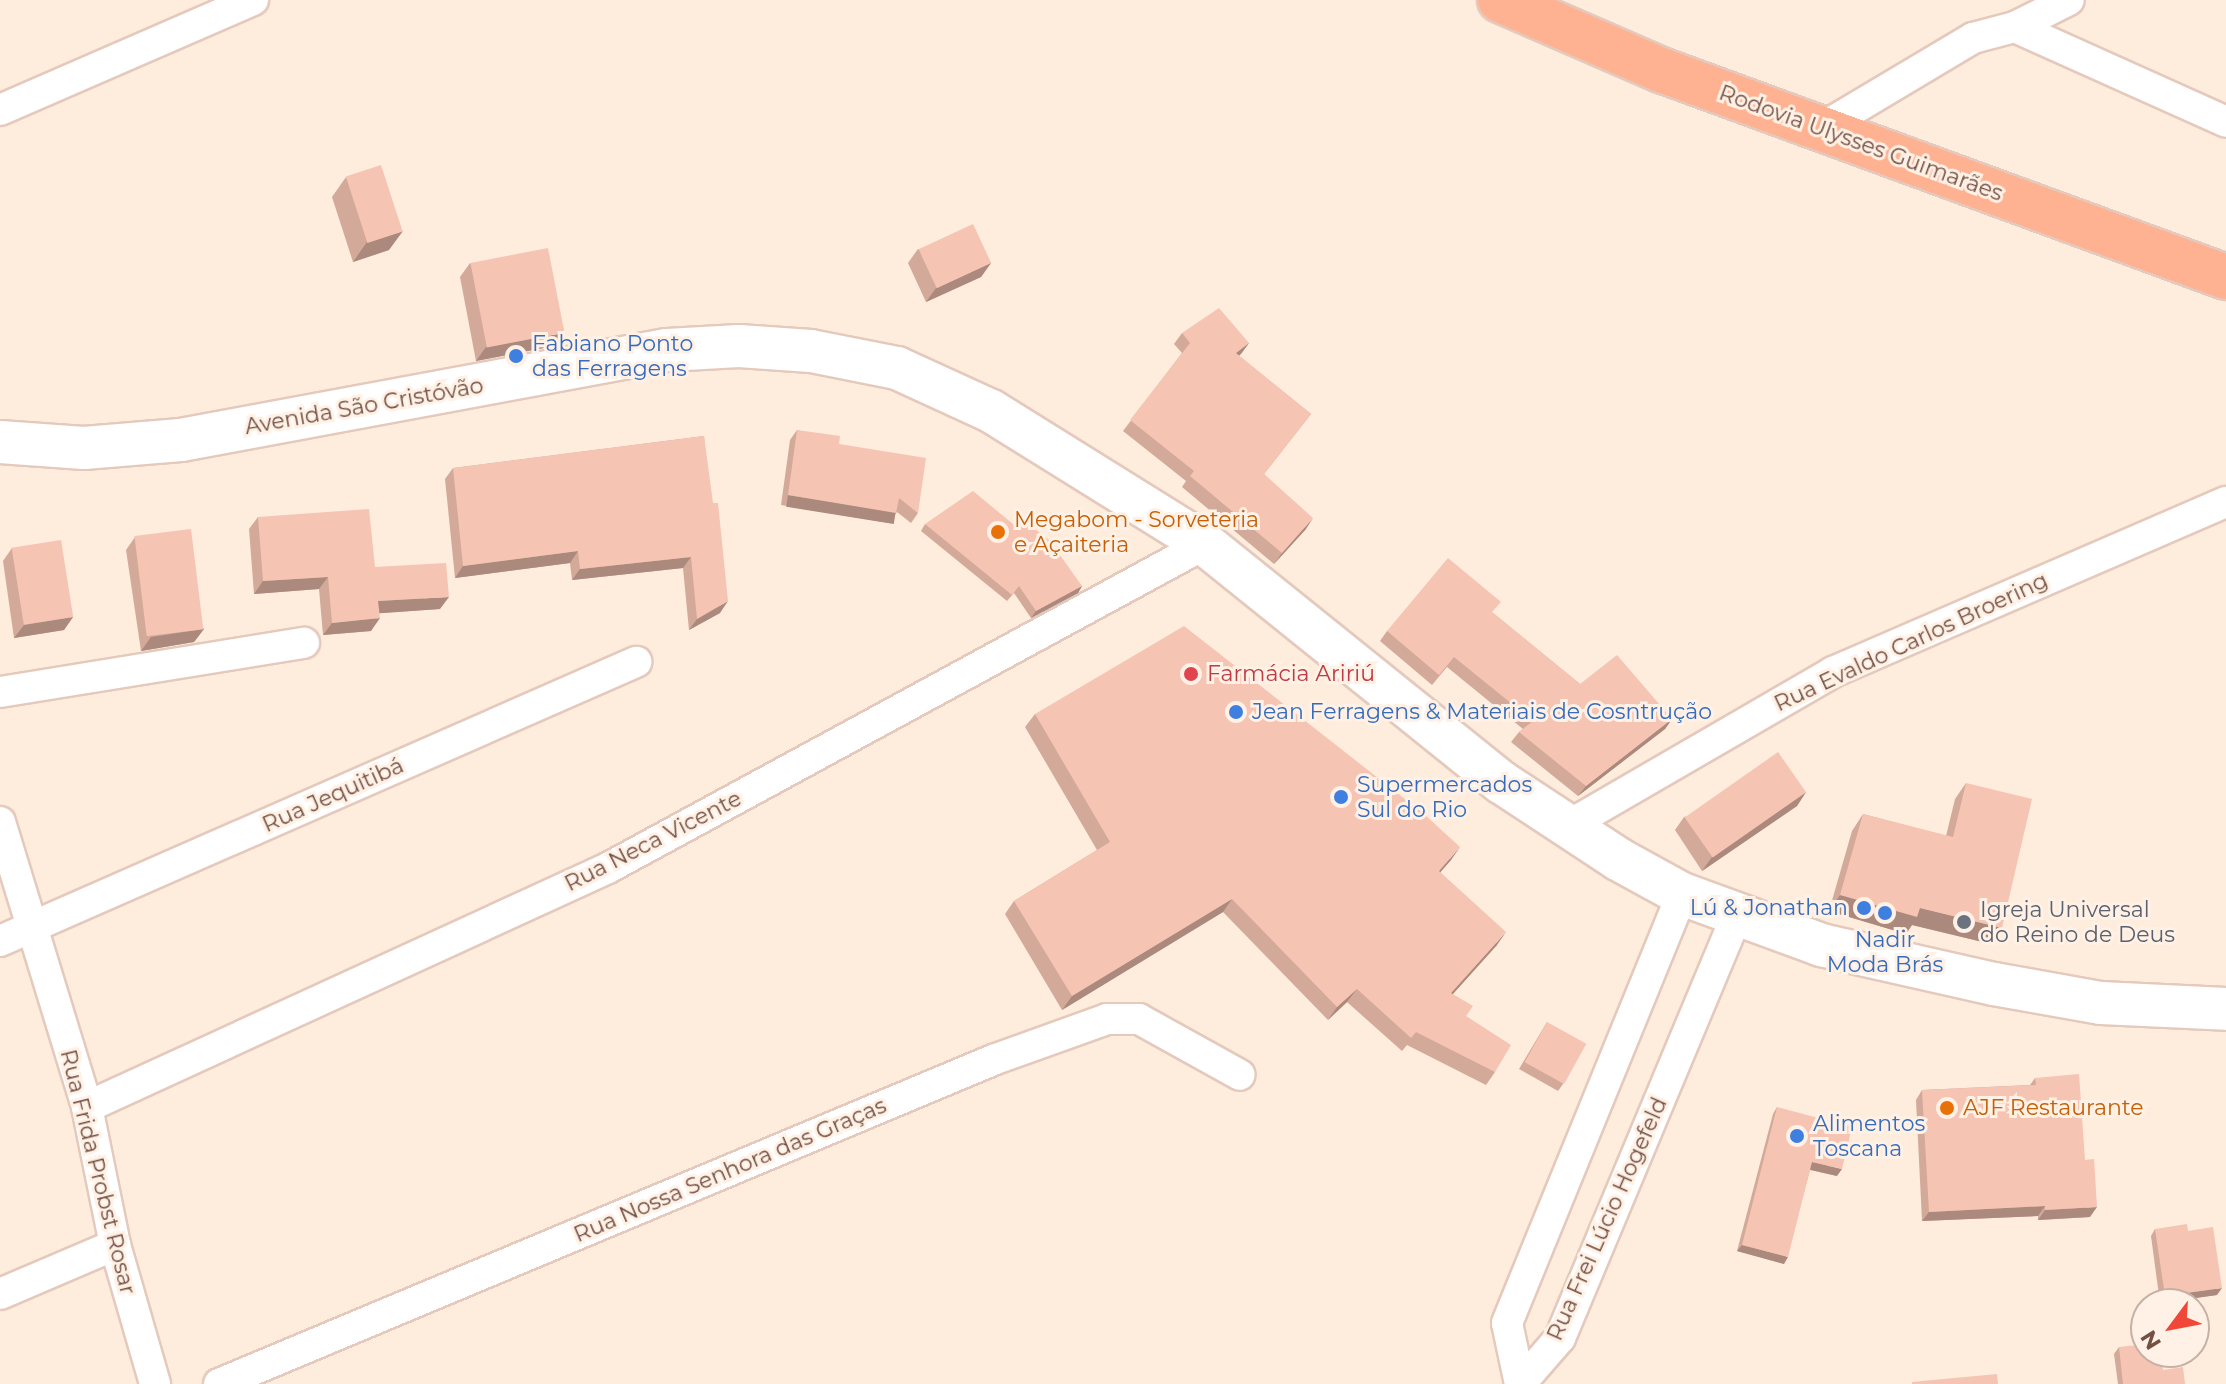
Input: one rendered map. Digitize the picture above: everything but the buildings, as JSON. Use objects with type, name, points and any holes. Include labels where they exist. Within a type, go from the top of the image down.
[{"type":"highway","name":"Rodovia Ulysses Guimarães","points":[[1500,0],[1661,70],[2226,277]]},
{"type":"main road","name":"Avenida São Cristóvão","points":[[0,442],[84,448],[181,440],[667,350],[739,346],[811,351],[897,368],[991,411],[1205,544],[1501,782],[1566,827],[1682,894],[1821,945],[1994,984],[2101,1003],[2226,1009]]},
{"type":"street","points":[[0,110],[253,0]]},
{"type":"street","points":[[1822,128],[1973,38],[2015,27],[2069,0]]},
{"type":"street","points":[[2015,27],[2226,122]]},
{"type":"street","name":"Rua Evaldo Carlos Broering","points":[[1566,827],[1833,672],[2226,502]]},
{"type":"street","name":"Rua Neca Vicente","points":[[87,1107],[608,868],[1205,544]]},
{"type":"street","points":[[0,692],[304,643]]},
{"type":"street","name":"Rua Jequitibá","points":[[0,941],[636,662]]},
{"type":"street","name":"Rua Frida Probst Rosar","points":[[0,822],[29,929],[87,1107],[115,1245],[155,1384]]},
{"type":"street","name":"Rua Frei Lúcio Hogefeld","points":[[1520,1384],[1507,1323],[1682,894]]},
{"type":"street","name":"Rua Frei Lúcio Hogefeld","points":[[1520,1384],[1560,1338],[1737,915]]},
{"type":"street","name":"Rua Nossa Senhora das Graças","points":[[219,1384],[979,1066],[1107,1019],[1139,1019],[1240,1075]]},
{"type":"street","points":[[0,1294],[115,1245]]},
{"type":"place","name":"Fabiano Ponto das Ferragens","points":[[516,356]]},
{"type":"place","name":"Megabom - Sorveteria e Açaiteria","points":[[998,532]]},
{"type":"place","name":"Farmácia Aririú","points":[[1191,674]]},
{"type":"place","name":"Jean Ferragens & Materiais de Cosntrução","points":[[1236,712]]},
{"type":"place","name":"Supermercados Sul do Rio","points":[[1341,797]]},
{"type":"place","name":"Lú & Jonathan","points":[[1864,908]]},
{"type":"place","name":"Nadir Moda Brás","points":[[1885,913]]},
{"type":"place","name":"Igreja Universal do Reino de Deus","points":[[1964,922]]},
{"type":"place","name":"AJF Restaurante","points":[[1947,1108]]},
{"type":"place","name":"Alimentos Toscana","points":[[1797,1136]]}]
